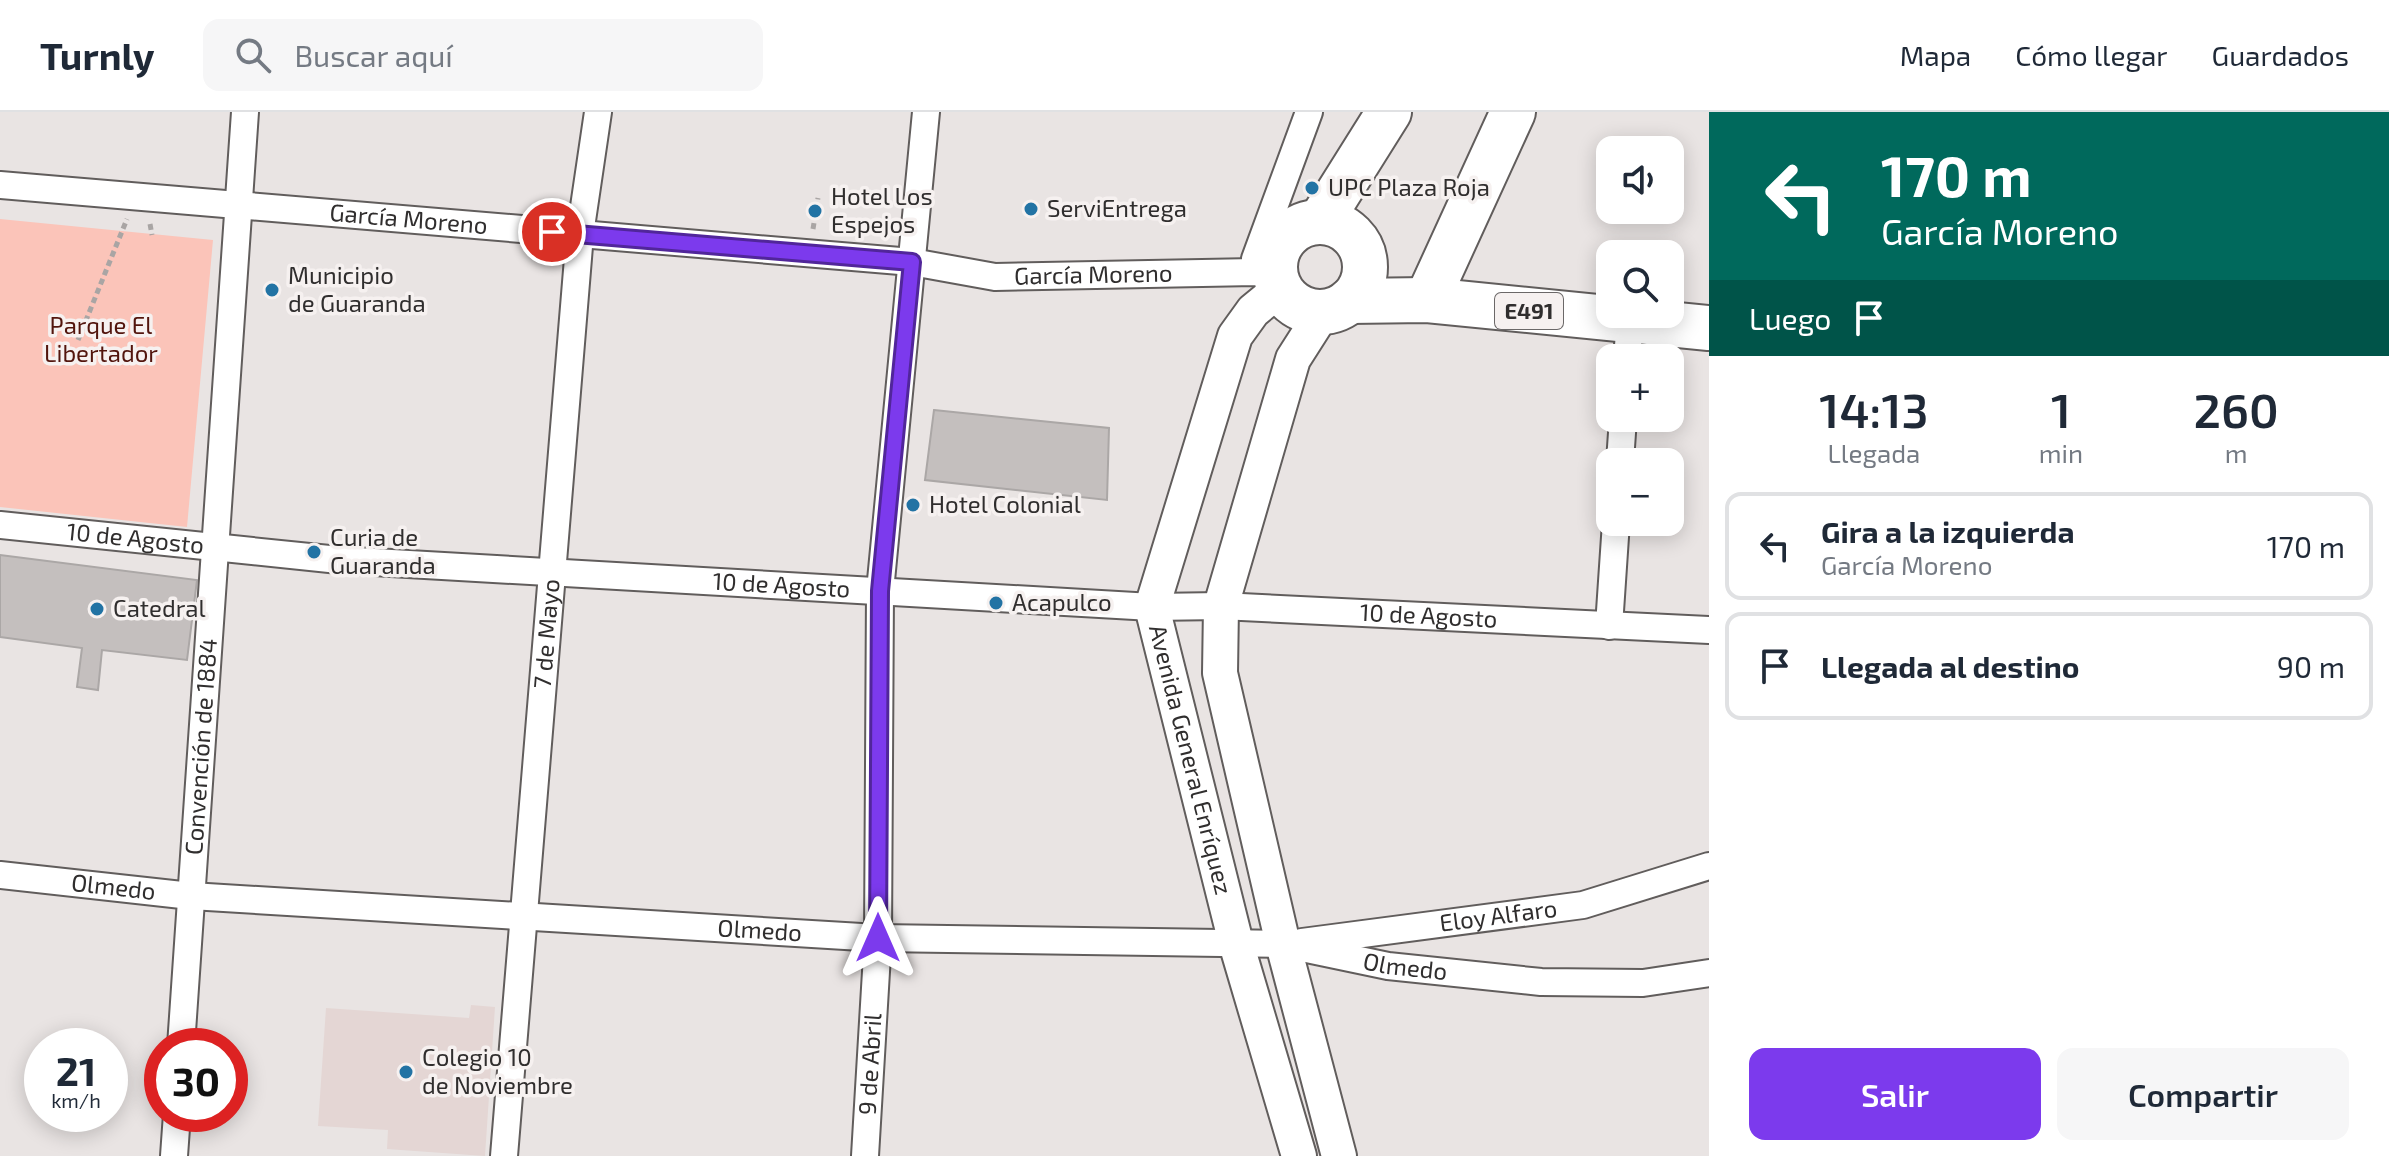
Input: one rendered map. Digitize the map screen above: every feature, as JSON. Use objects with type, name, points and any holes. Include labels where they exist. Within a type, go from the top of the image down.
[{"type":"highway","points":[[1320,222],[1389,112]]},
{"type":"highway","points":[[1433,288],[1513,112]]},
{"type":"highway","points":[[1272,270],[1287,237],[1308,224],[1320,222],[1348,232],[1364,258],[1363,281],[1336,306]]},
{"type":"highway","name":"E491","points":[[1364,258],[1433,288],[1596,319]]},
{"type":"highway","name":"E491","points":[[1272,270],[1298,306],[1336,306],[1433,288]]},
{"type":"highway","points":[[1684,299],[1709,302]]},
{"type":"highway","name":"E491","points":[[1684,327],[1709,328]]},
{"type":"street","name":"Convención de 1884","points":[[182,1028],[245,112]]},
{"type":"street","name":"7 de Mayo","points":[[504,1156],[580,234],[598,112]]},
{"type":"street","name":"9 de Abril","points":[[865,1156],[878,938],[880,591],[926,112]]},
{"type":"street","points":[[1272,270],[1309,112]]},
{"type":"street","name":"García Moreno","points":[[0,185],[912,262],[995,277],[1272,270]]},
{"type":"street","name":"Avenida General Enríquez","points":[[1272,270],[1253,311],[1235,336],[1152,607],[1236,943],[1299,1156]]},
{"type":"street","name":"Avenida General Enríquez","points":[[1336,306],[1293,359],[1221,606],[1220,673],[1283,944],[1339,1156]]},
{"type":"street","name":"10 de Agosto","points":[[0,525],[339,560],[1152,607],[1221,606],[1709,630]]},
{"type":"street","points":[[1609,626],[1615,536]]},
{"type":"street","name":"Eloy Alfaro","points":[[1283,944],[1583,905],[1709,866]]},
{"type":"street","name":"Olmedo","points":[[0,875],[191,896],[878,938],[1283,944],[1388,966],[1541,982],[1643,983],[1709,973]]},
{"type":"street","points":[[174,1156],[176,1132]]},
{"type":"path","points":[[78,340],[131,207]]},
{"type":"shaded area","name":"Colegio 10 de Noviembre","points":[[471,1005],[495,1007],[485,1156],[387,1149],[388,1130],[318,1126],[326,1008],[469,1018]]},
{"type":"green space","name":"Parque El Libertador","points":[[0,219],[213,240],[187,527],[0,507]]},
{"type":"building","points":[[934,410],[1109,428],[1107,500],[925,480]]},
{"type":"building","name":"Catedral","points":[[0,555],[197,580],[187,660],[102,650],[98,690],[77,687],[82,648],[0,637]]},
{"type":"place","name":"UPC Plaza Roja","points":[[1312,188]]},
{"type":"place","name":"ServiEntrega","points":[[1031,209]]},
{"type":"place","name":"Hotel Los Espejos","points":[[815,211]]},
{"type":"place","name":"Municipio de Guaranda","points":[[272,290]]},
{"type":"place","name":"Hotel Colonial","points":[[913,505]]},
{"type":"place","name":"Curia de Guaranda","points":[[314,552]]},
{"type":"place","name":"Acapulco","points":[[996,603]]},
{"type":"place","name":"Catedral","points":[[97,609]]},
{"type":"place","name":"Colegio 10 de Noviembre","points":[[406,1072]]},
{"type":"route","points":[[552,232],[912,262],[880,591],[878,938]]}]
